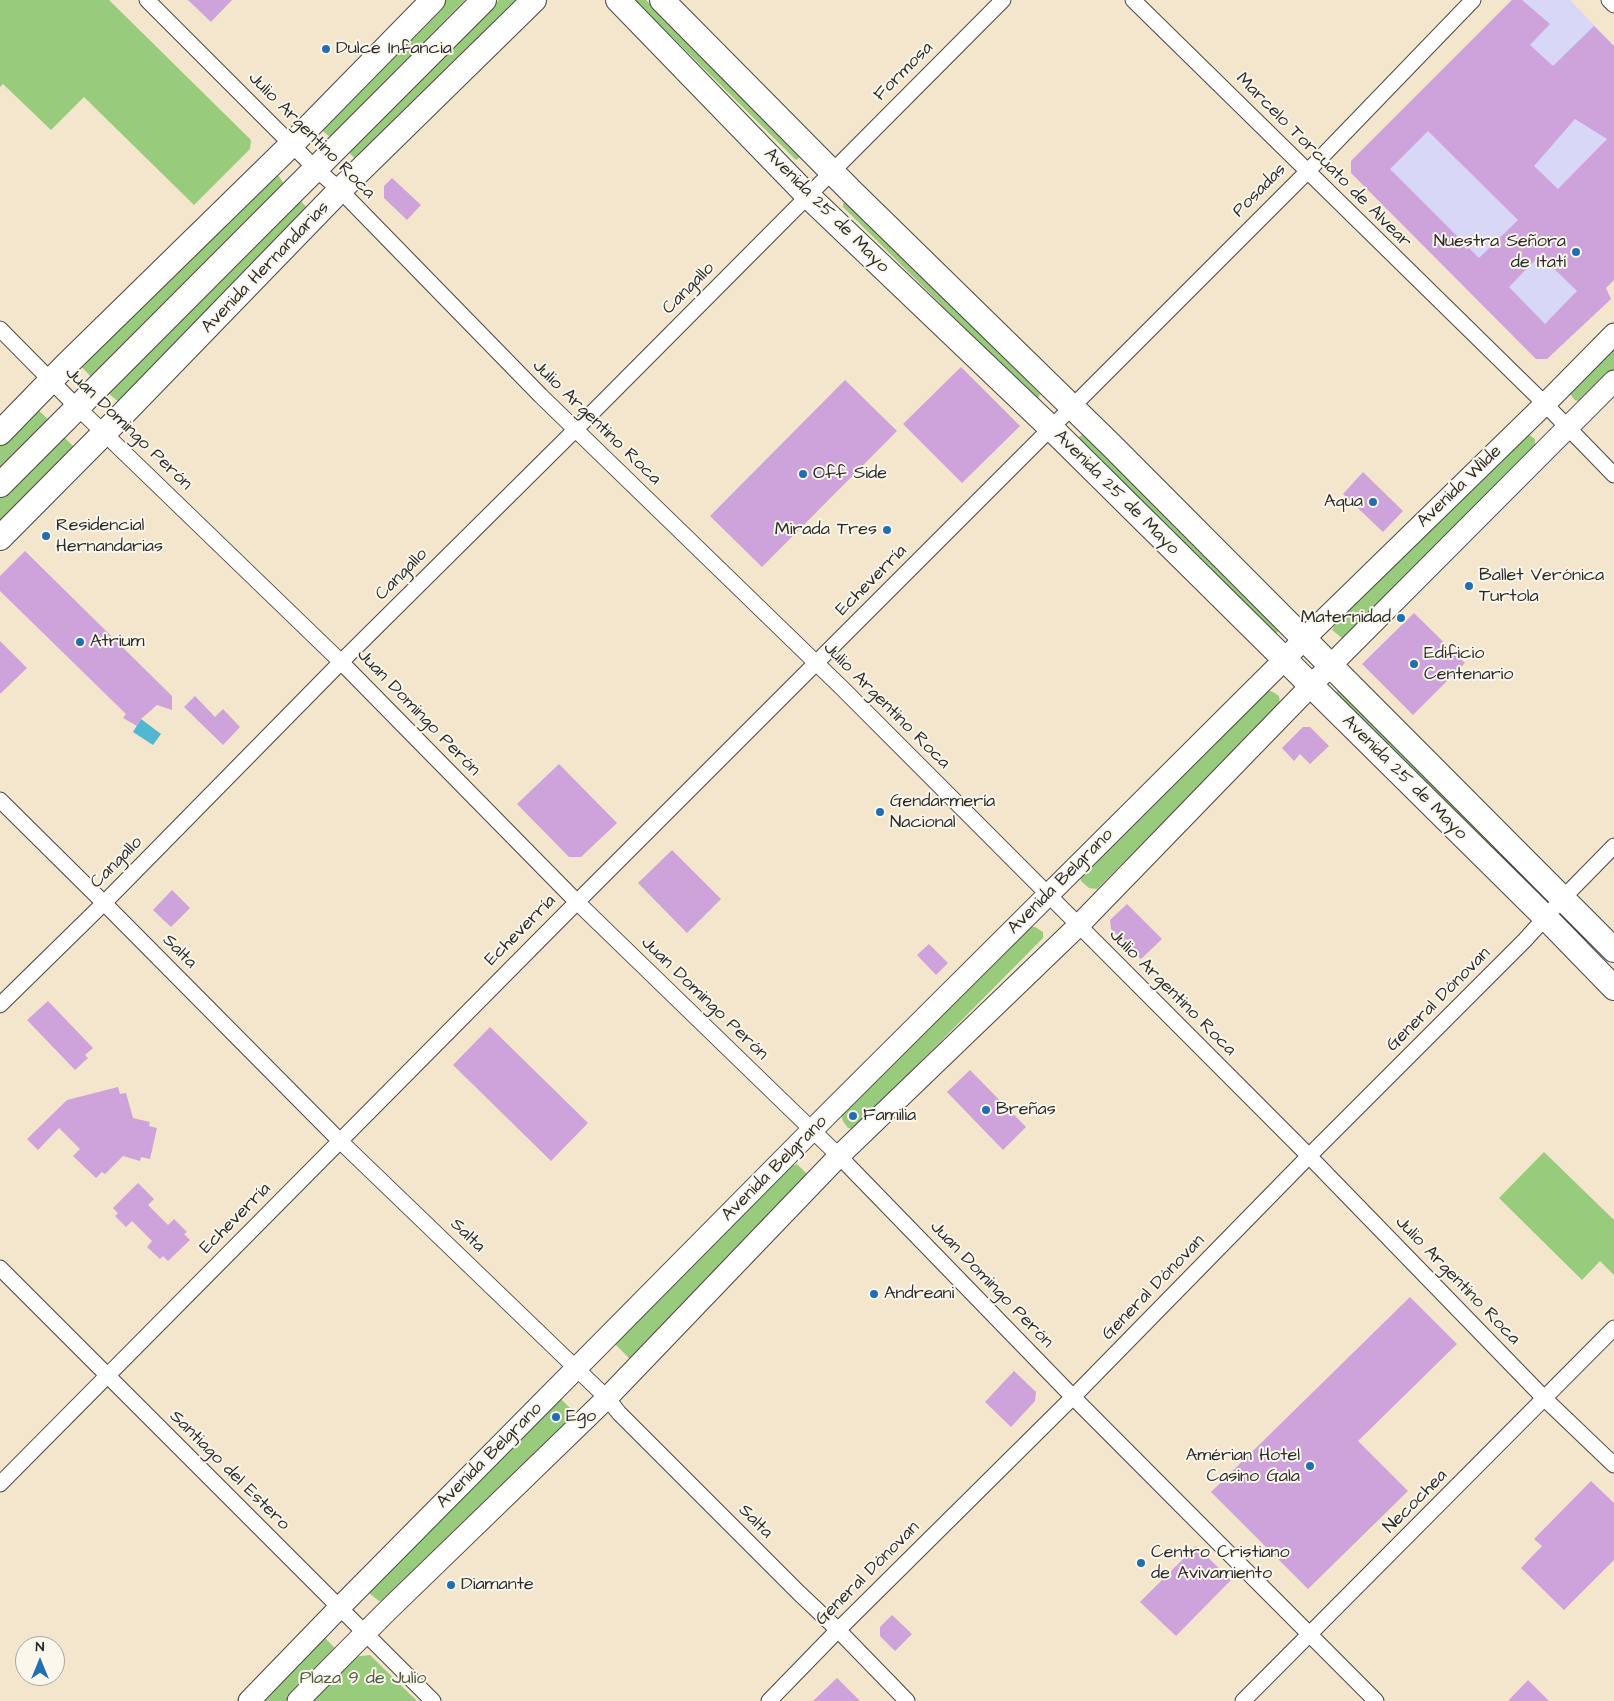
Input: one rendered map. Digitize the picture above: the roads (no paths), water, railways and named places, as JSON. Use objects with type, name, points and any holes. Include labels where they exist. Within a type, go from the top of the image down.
[{"type":"main road","points":[[0,433],[292,144],[433,0]]},
{"type":"main road","name":"Avenida Hernandarias","points":[[0,485],[484,0]]},
{"type":"main road","name":"Avenida Hernandarias","points":[[0,538],[105,433],[340,190],[534,0]]},
{"type":"main road","name":"Avenida 25 de Mayo","points":[[618,0],[808,196],[1051,428],[1546,918],[1614,988]]},
{"type":"main road","name":"Avenida 25 de Mayo","points":[[662,0],[832,172],[1072,407],[1331,665],[1614,950]]},
{"type":"main road","name":"Avenida Wilde","points":[[1304,639],[1545,404],[1614,334]]},
{"type":"main road","name":"Avenida Wilde","points":[[1331,665],[1614,381]]},
{"type":"main road","name":"Avenida Belgrano","points":[[249,1701],[577,1368],[1304,639]]},
{"type":"main road","name":"Avenida Belgrano","points":[[298,1701],[607,1398],[838,1156],[1078,926],[1331,665]]},
{"type":"street","name":"Julio Argentino Roca","points":[[147,0],[316,169],[340,190],[541,396],[816,663],[1308,1156],[1545,1398],[1614,1465]]},
{"type":"street","name":"Formosa","points":[[832,172],[1003,0]]},
{"type":"street","name":"Marcelo Torcuato de Alvear","points":[[1134,0],[1545,404],[1614,475]]},
{"type":"street","name":"Posadas","points":[[1072,407],[1307,172],[1473,0]]},
{"type":"street","points":[[1609,0],[1614,5]]},
{"type":"street","name":"Cangallo","points":[[0,1005],[104,903],[341,662],[832,172]]},
{"type":"street","name":"Juan Domingo Perón","points":[[0,328],[77,407],[341,662],[577,902],[813,1131],[1073,1397],[1376,1701]]},
{"type":"street","name":"Echeverría","points":[[0,1484],[106,1375],[1072,407]]},
{"type":"street","name":"Salta","points":[[0,800],[340,1141],[577,1368],[619,1413],[907,1701]]},
{"type":"street","name":"General Dónovan","points":[[769,1701],[1073,1397],[1308,1156],[1546,918],[1614,846]]},
{"type":"street","name":"Santiago del Estero","points":[[0,1268],[433,1701]]},
{"type":"street","name":"Necochea","points":[[1243,1701],[1614,1328]]},
{"type":"water","points":[[141,719],[161,734],[153,745],[133,732]]},
{"type":"place","name":"Dulce Infancia","points":[[326,49]]},
{"type":"place","name":"Nuestra Señora de Itatí","points":[[1576,252]]},
{"type":"place","name":"Off Side","points":[[803,474]]},
{"type":"place","name":"Aqua","points":[[1373,502]]},
{"type":"place","name":"Mirada Tres","points":[[887,530]]},
{"type":"place","name":"Residencial Hernandarias","points":[[46,536]]},
{"type":"place","name":"Ballet Verónica Turtola","points":[[1469,586]]},
{"type":"place","name":"Maternidad","points":[[1401,618]]},
{"type":"place","name":"Atrium","points":[[80,642]]},
{"type":"place","name":"Edificio Centenario","points":[[1414,664]]},
{"type":"place","name":"Gendarmería Nacional","points":[[880,812]]},
{"type":"place","name":"Breñas","points":[[986,1110]]},
{"type":"place","name":"Familia","points":[[853,1116]]},
{"type":"place","name":"Andreani","points":[[874,1294]]},
{"type":"place","name":"Ego","points":[[556,1417]]},
{"type":"place","name":"Amérian Hotel Casino Gala","points":[[1310,1466]]},
{"type":"place","name":"Centro Cristiano de Avivamiento","points":[[1141,1563]]},
{"type":"place","name":"Diamante","points":[[451,1585]]},
{"type":"park label","name":"Plaza 9 de Julio","points":[[363,1679]]}]
